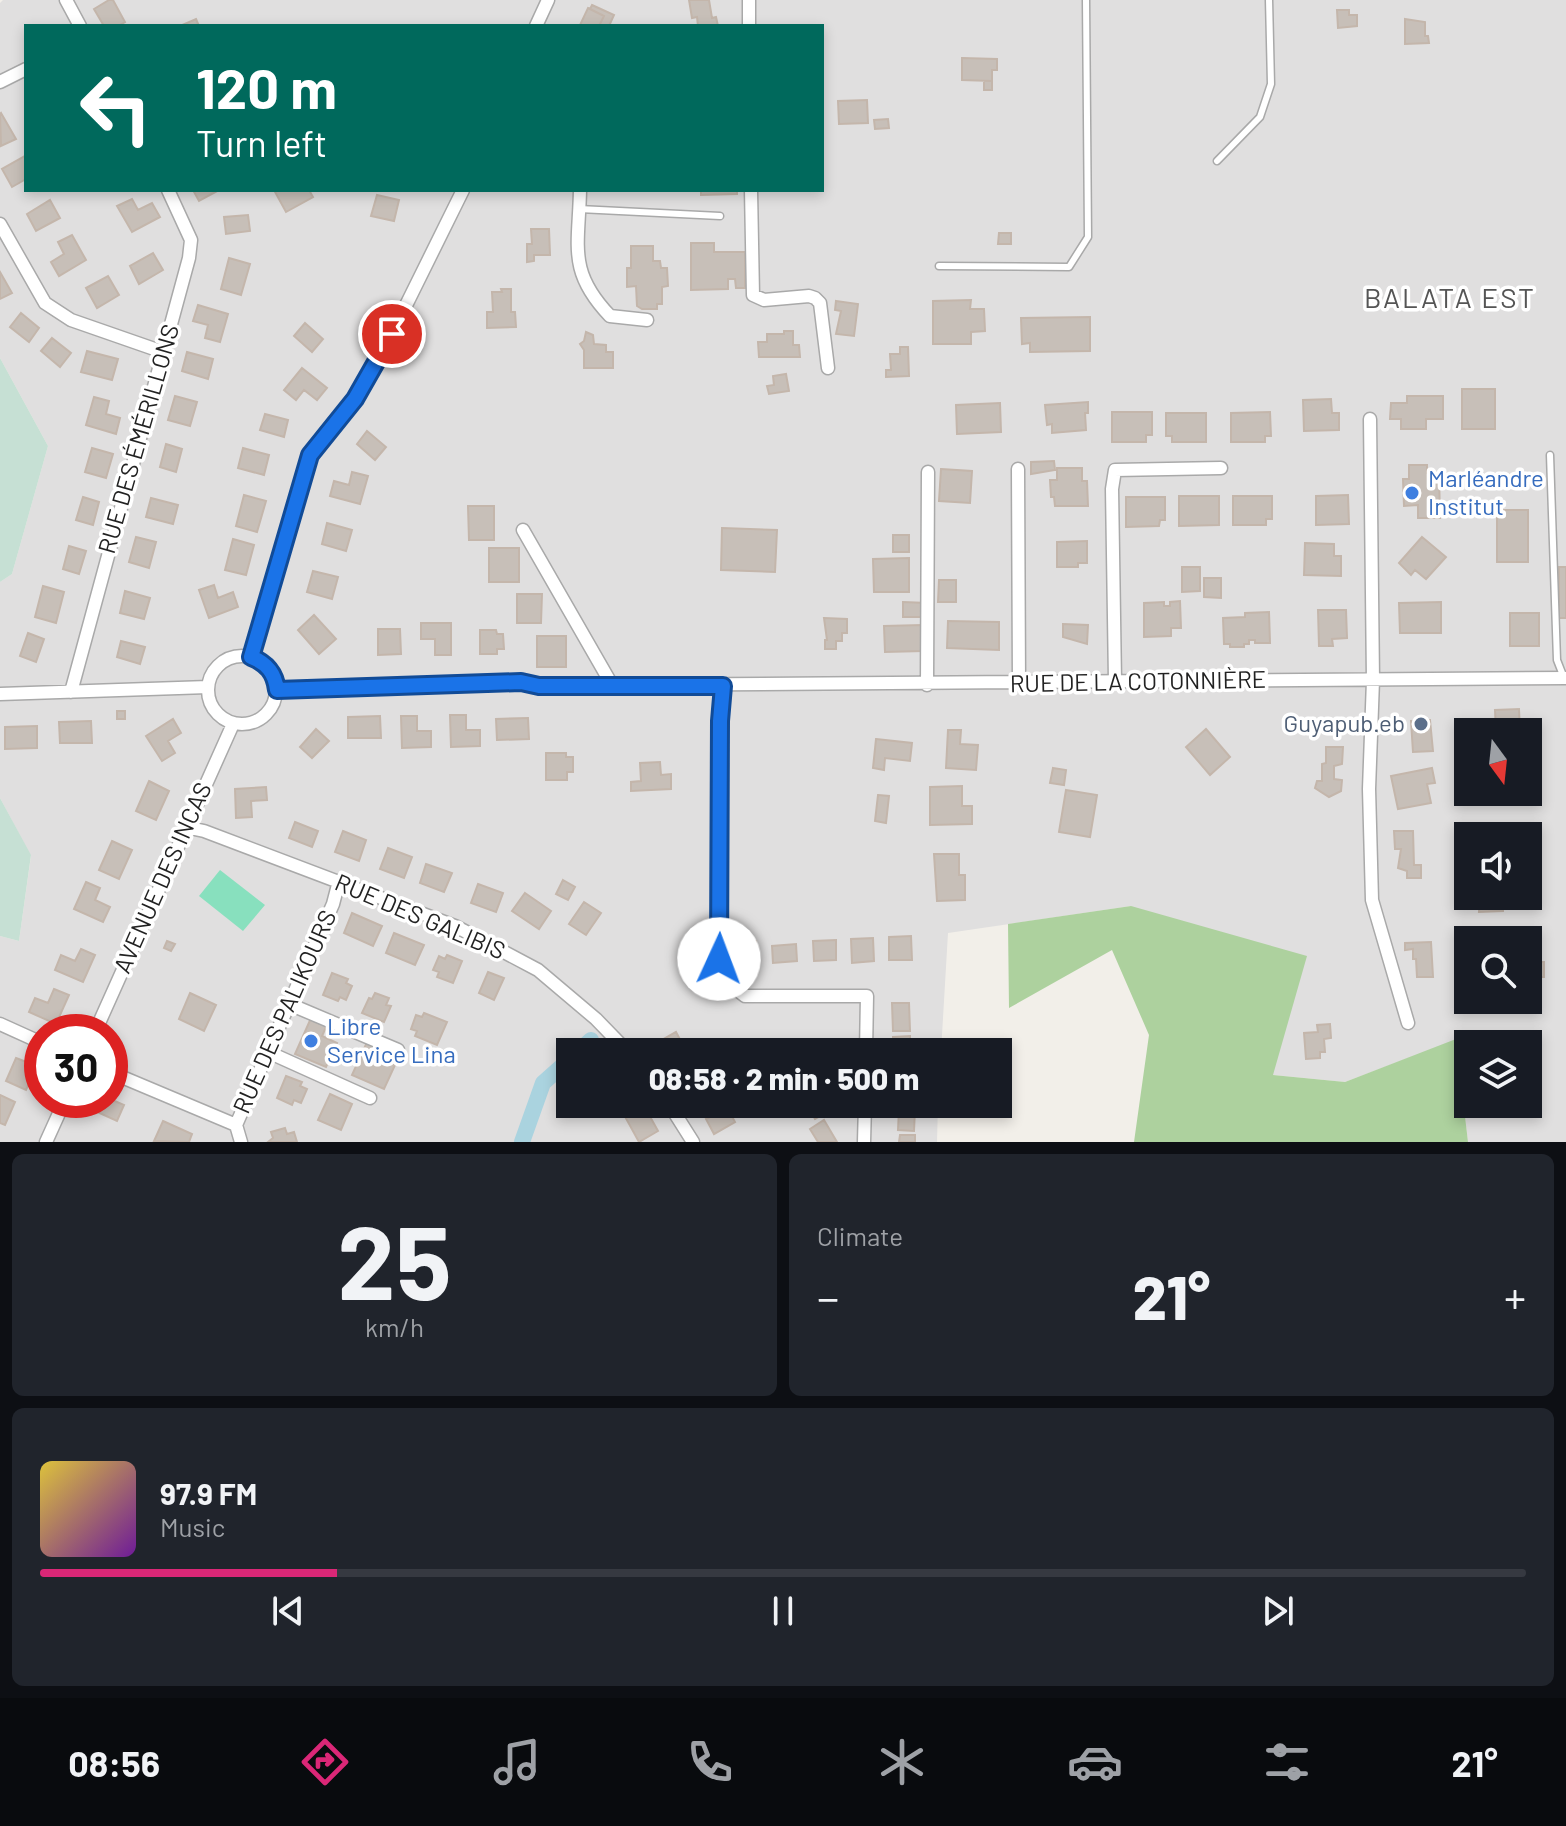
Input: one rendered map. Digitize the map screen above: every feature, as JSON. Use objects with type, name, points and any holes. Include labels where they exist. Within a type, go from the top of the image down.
[{"type":"street","points":[[66,0],[79,24]]},
{"type":"street","points":[[537,24],[548,0]]},
{"type":"street","points":[[749,0],[749,24]]},
{"type":"street","points":[[0,82],[24,70]]},
{"type":"street","name":"RUE DES ÉMÉRILLONS","points":[[71,692],[189,258],[191,240],[169,192]]},
{"type":"street","points":[[251,657],[310,455],[355,399],[378,362],[462,192]]},
{"type":"street","points":[[580,192],[577,258],[583,282],[610,316],[647,320]]},
{"type":"street","points":[[751,192],[753,295],[764,300],[815,298],[820,303],[828,368]]},
{"type":"street","points":[[0,224],[45,303],[71,320],[163,352]]},
{"type":"street","points":[[1370,419],[1373,680],[1369,789],[1372,900],[1408,1023]]},
{"type":"street","points":[[1115,681],[1112,489],[1115,470],[1221,468]]},
{"type":"street","points":[[1018,469],[1019,684]]},
{"type":"street","points":[[927,685],[928,472]]},
{"type":"street","points":[[523,530],[612,685]]},
{"type":"street","points":[[251,657],[260,660],[272,673],[277,690],[274,703],[258,721],[233,724],[217,714],[208,697],[208,687],[218,666],[228,659],[251,657]]},
{"type":"street","name":"RUE DE LA COTONNIÈRE","points":[[277,690],[521,682],[539,686],[717,686],[1565,678]]},
{"type":"street","points":[[717,686],[720,721],[718,975],[745,996],[867,996],[866,1038]]},
{"type":"street","points":[[0,694],[208,687]]},
{"type":"street","name":"AVENUE DES INCAS","points":[[103,1014],[233,724]]},
{"type":"street","name":"RUE DES GALIBIS","points":[[185,827],[204,831],[455,926],[538,970],[614,1038]]},
{"type":"street","name":"RUE DES PALIKOURS","points":[[241,1142],[236,1125],[333,904],[339,881]]},
{"type":"street","points":[[289,1004],[398,1050]]},
{"type":"street","points":[[0,1024],[24,1035]]},
{"type":"street","points":[[268,1052],[370,1098]]},
{"type":"street","points":[[128,1080],[236,1125]]},
{"type":"street","points":[[46,1142],[57,1118]]},
{"type":"street","points":[[678,1118],[693,1142]]},
{"type":"street","points":[[864,1142],[865,1118]]},
{"type":"lane","points":[[939,266],[1069,267],[1088,237],[1086,0]]},
{"type":"lane","points":[[1217,161],[1260,117],[1271,84],[1269,0]]},
{"type":"lane","points":[[579,209],[720,216]]},
{"type":"lane","points":[[1550,455],[1557,660],[1565,678]]},
{"type":"shaded area","points":[[3,0],[1566,0],[1566,1142],[1468,1142],[1465,1118],[1542,1118],[1542,1030],[1454,1030],[1454,1041],[1345,1082],[1273,1075],[1131,906],[948,933],[942,1038],[556,1038],[556,1118],[938,1118],[937,1142],[0,1142],[0,936],[19,941],[31,856],[0,798],[0,582],[12,574],[48,446],[0,358],[0,3]]},
{"type":"green space","points":[[0,358],[48,446],[12,574],[0,582]]},
{"type":"green space","points":[[0,798],[31,855],[19,941],[0,936]]},
{"type":"green space","points":[[220,870],[265,905],[243,931],[199,896]]},
{"type":"green space","points":[[1131,906],[1307,956],[1273,1075],[1345,1082],[1454,1040],[1454,1118],[1465,1118],[1468,1142],[1134,1142],[1149,1035],[1112,950],[1009,1008],[1008,924]]},
{"type":"building","points":[[113,0],[125,22],[103,24],[94,9]]},
{"type":"building","points":[[689,0],[709,0],[712,18],[716,17],[718,24],[698,24],[697,17],[692,18]]},
{"type":"building","points":[[592,5],[614,15],[610,24],[600,24],[604,16],[590,9]]},
{"type":"building","points":[[588,8],[604,16],[600,24],[580,24]]},
{"type":"building","points":[[1337,10],[1349,10],[1349,15],[1357,15],[1357,26],[1338,28]]},
{"type":"building","points":[[1405,19],[1425,22],[1425,36],[1428,36],[1429,43],[1405,44]]},
{"type":"building","points":[[962,58],[997,59],[997,70],[992,70],[992,81],[962,80]]},
{"type":"building","points":[[984,81],[992,81],[992,90],[984,90]]},
{"type":"building","points":[[867,100],[868,123],[839,124],[838,101]]},
{"type":"building","points":[[0,114],[16,139],[1,146]]},
{"type":"building","points":[[888,119],[889,128],[875,129],[874,120]]},
{"type":"building","points":[[24,157],[24,180],[12,187],[2,169]]},
{"type":"building","points":[[194,192],[215,192],[199,201]]},
{"type":"building","points":[[275,192],[310,192],[313,197],[286,212]]},
{"type":"building","points":[[701,192],[737,192],[737,194],[701,195]]},
{"type":"building","points":[[377,195],[399,200],[394,221],[371,216]]},
{"type":"building","points":[[132,199],[138,210],[152,203],[160,217],[132,232],[117,206]]},
{"type":"building","points":[[50,200],[60,218],[36,231],[27,214]]},
{"type":"building","points":[[248,215],[250,231],[226,234],[224,217]]},
{"type":"building","points":[[531,229],[549,229],[550,255],[534,255],[534,261],[527,262],[527,244],[532,244]]},
{"type":"building","points":[[999,233],[1011,233],[1011,244],[998,244]]},
{"type":"building","points":[[72,235],[86,260],[59,276],[51,262],[64,254],[58,242]]},
{"type":"building","points":[[691,243],[714,243],[714,252],[745,252],[745,288],[736,288],[735,279],[728,279],[728,289],[691,290]]},
{"type":"building","points":[[631,246],[653,246],[653,261],[660,261],[661,268],[667,268],[668,286],[662,287],[662,304],[657,304],[657,309],[637,306],[636,286],[627,287]]},
{"type":"building","points":[[153,253],[163,270],[139,284],[130,266]]},
{"type":"building","points":[[229,258],[250,264],[241,295],[221,289]]},
{"type":"building","points":[[0,272],[12,293],[0,299]]},
{"type":"building","points":[[108,276],[119,295],[97,308],[86,288]]},
{"type":"building","points":[[501,289],[511,289],[511,312],[515,312],[516,327],[487,328],[487,312],[493,312],[492,292],[502,292]]},
{"type":"building","points":[[971,300],[970,309],[984,309],[985,331],[971,332],[971,344],[933,344],[933,301]]},
{"type":"building","points":[[836,301],[858,304],[854,336],[836,334],[841,311],[835,310]]},
{"type":"building","points":[[198,305],[228,314],[220,342],[205,338],[208,325],[193,321]]},
{"type":"building","points":[[21,313],[39,328],[29,342],[10,327]]},
{"type":"building","points":[[1090,317],[1090,351],[1030,352],[1030,343],[1022,344],[1021,318]]},
{"type":"building","points":[[305,323],[323,339],[312,352],[294,336]]},
{"type":"building","points":[[784,331],[793,331],[793,345],[799,345],[800,357],[759,357],[758,342],[767,342],[767,334],[784,334]]},
{"type":"building","points":[[586,332],[593,335],[594,344],[606,345],[606,352],[613,352],[613,368],[584,368],[584,350],[580,344]]},
{"type":"building","points":[[52,338],[71,353],[60,367],[41,351]]},
{"type":"building","points":[[900,347],[908,347],[909,376],[886,377],[886,370],[891,370],[890,354],[900,354]]},
{"type":"building","points":[[87,351],[118,359],[112,380],[81,372]]},
{"type":"building","points":[[187,352],[213,359],[208,379],[182,371]]},
{"type":"building","points":[[302,368],[327,388],[317,400],[304,390],[296,400],[284,390]]},
{"type":"building","points":[[786,374],[789,391],[769,394],[767,386],[774,385],[773,376]]},
{"type":"building","points":[[1462,389],[1495,389],[1495,429],[1462,429]]},
{"type":"building","points":[[175,396],[197,402],[190,426],[168,420]]},
{"type":"building","points":[[1407,396],[1443,396],[1443,419],[1426,419],[1426,429],[1401,429],[1401,419],[1390,419],[1391,403],[1407,403]]},
{"type":"building","points":[[94,397],[109,401],[106,414],[120,418],[116,434],[86,425]]},
{"type":"building","points":[[1331,399],[1332,413],[1339,413],[1339,430],[1304,431],[1303,400]]},
{"type":"building","points":[[1088,402],[1086,430],[1052,433],[1052,424],[1047,425],[1045,405]]},
{"type":"building","points":[[1000,403],[1001,432],[957,434],[956,405]]},
{"type":"building","points":[[1112,412],[1152,412],[1152,435],[1146,435],[1146,442],[1112,442]]},
{"type":"building","points":[[1270,412],[1271,436],[1265,436],[1265,442],[1231,442],[1231,413]]},
{"type":"building","points":[[1166,413],[1206,413],[1206,442],[1172,442],[1172,436],[1166,436]]},
{"type":"building","points":[[265,414],[288,420],[284,437],[260,430]]},
{"type":"building","points":[[367,431],[386,447],[375,460],[357,444]]},
{"type":"building","points":[[166,444],[182,449],[176,472],[160,467]]},
{"type":"building","points":[[92,448],[113,454],[106,478],[85,472]]},
{"type":"building","points":[[243,448],[269,455],[264,475],[238,468]]},
{"type":"building","points":[[1054,461],[1055,470],[1031,474],[1031,462]]},
{"type":"building","points":[[1409,465],[1427,465],[1427,473],[1439,472],[1440,518],[1418,518],[1418,505],[1404,506],[1403,479],[1409,479]]},
{"type":"building","points":[[1057,468],[1082,468],[1082,481],[1087,481],[1088,506],[1055,506],[1050,480],[1057,480]]},
{"type":"building","points":[[941,469],[972,471],[970,503],[939,501]]},
{"type":"building","points":[[352,472],[368,476],[360,504],[330,496],[334,481],[349,485]]},
{"type":"building","points":[[244,495],[266,501],[257,532],[236,526]]},
{"type":"building","points":[[1348,495],[1349,524],[1316,525],[1316,496]]},
{"type":"building","points":[[1179,496],[1219,496],[1219,525],[1179,526]]},
{"type":"building","points":[[1233,496],[1272,496],[1272,519],[1266,519],[1266,525],[1233,525]]},
{"type":"building","points":[[83,497],[99,502],[93,525],[76,520]]},
{"type":"building","points":[[1126,497],[1165,497],[1165,520],[1160,520],[1159,526],[1126,527]]},
{"type":"building","points":[[151,498],[178,505],[173,524],[146,517]]},
{"type":"building","points":[[468,506],[494,506],[494,540],[469,540]]},
{"type":"building","points":[[1497,510],[1528,510],[1528,562],[1497,562]]},
{"type":"building","points":[[327,523],[352,530],[346,551],[322,544]]},
{"type":"building","points":[[722,528],[777,530],[775,572],[721,570]]},
{"type":"building","points":[[893,535],[909,535],[909,552],[893,552]]},
{"type":"building","points":[[136,537],[156,542],[149,568],[129,562]]},
{"type":"building","points":[[1422,537],[1446,557],[1426,579],[1415,570],[1411,575],[1399,563]]},
{"type":"building","points":[[233,539],[254,545],[246,575],[225,570]]},
{"type":"building","points":[[1087,541],[1087,563],[1078,563],[1078,567],[1057,567],[1057,542]]},
{"type":"building","points":[[1305,543],[1334,544],[1334,556],[1341,556],[1341,576],[1304,575]]},
{"type":"building","points":[[69,546],[86,551],[79,574],[63,569]]},
{"type":"building","points":[[489,548],[519,548],[519,582],[489,582]]},
{"type":"building","points":[[909,558],[909,592],[874,592],[873,559]]},
{"type":"building","points":[[1182,567],[1200,567],[1200,591],[1182,592]]},
{"type":"building","points":[[1559,567],[1566,567],[1566,618],[1559,618]]},
{"type":"building","points":[[313,571],[338,577],[332,599],[307,592]]},
{"type":"building","points":[[1204,578],[1221,578],[1221,598],[1204,597]]},
{"type":"building","points":[[939,580],[956,580],[956,602],[938,602]]},
{"type":"building","points":[[214,585],[218,598],[233,592],[238,607],[209,618],[199,590]]},
{"type":"building","points":[[43,586],[64,592],[56,623],[35,617]]},
{"type":"building","points":[[125,591],[150,598],[144,619],[120,613]]},
{"type":"building","points":[[517,594],[542,594],[541,623],[517,623]]},
{"type":"building","points":[[1180,601],[1181,628],[1171,628],[1171,636],[1144,637],[1144,603],[1164,602],[1164,606],[1170,606],[1170,602]]},
{"type":"building","points":[[903,602],[927,603],[926,617],[903,617]]},
{"type":"building","points":[[1441,602],[1441,633],[1400,633],[1399,603]]},
{"type":"building","points":[[1318,610],[1346,610],[1347,638],[1332,639],[1333,646],[1319,646]]},
{"type":"building","points":[[1269,612],[1270,643],[1249,640],[1244,647],[1224,644],[1223,618]]},
{"type":"building","points":[[1510,613],[1539,613],[1539,646],[1510,646]]},
{"type":"building","points":[[314,615],[336,639],[319,654],[298,630]]},
{"type":"building","points":[[824,618],[847,619],[847,633],[842,633],[842,641],[836,641],[836,649],[825,649]]},
{"type":"building","points":[[948,621],[999,622],[999,650],[947,648]]},
{"type":"building","points":[[421,623],[451,623],[451,655],[435,655],[435,639],[421,639]]},
{"type":"building","points":[[1063,624],[1088,625],[1087,644],[1063,637]]},
{"type":"building","points":[[922,625],[923,651],[885,652],[884,626]]},
{"type":"building","points":[[378,629],[400,629],[401,654],[378,655]]},
{"type":"building","points":[[480,630],[496,630],[497,634],[503,634],[504,649],[497,649],[497,654],[480,654]]},
{"type":"building","points":[[28,633],[44,639],[36,662],[20,656]]},
{"type":"building","points":[[537,636],[566,636],[566,667],[537,667]]},
{"type":"building","points":[[121,641],[145,647],[140,664],[117,657]]},
{"type":"building","points":[[1519,709],[1519,718],[1495,718],[1495,710]]},
{"type":"building","points":[[117,711],[125,711],[125,719],[117,719]]},
{"type":"building","points":[[450,715],[466,715],[466,730],[480,730],[480,746],[451,747]]},
{"type":"building","points":[[380,716],[381,738],[348,738],[348,717]]},
{"type":"building","points":[[401,716],[417,716],[417,731],[431,731],[431,747],[402,748]]},
{"type":"building","points":[[528,718],[529,739],[497,740],[496,719]]},
{"type":"building","points":[[173,719],[181,733],[168,741],[175,753],[162,761],[146,736]]},
{"type":"building","points":[[1430,720],[1433,751],[1413,752],[1411,721]]},
{"type":"building","points":[[91,721],[92,743],[60,743],[59,722]]},
{"type":"building","points":[[37,726],[37,748],[5,749],[5,727]]},
{"type":"building","points":[[316,729],[329,741],[312,758],[300,747]]},
{"type":"building","points":[[1206,729],[1230,757],[1210,775],[1186,747]]},
{"type":"building","points":[[948,730],[961,730],[960,744],[978,745],[976,770],[946,768]]},
{"type":"building","points":[[876,739],[912,743],[910,761],[885,758],[884,770],[873,768]]},
{"type":"building","points":[[1326,747],[1343,747],[1342,764],[1334,766],[1334,779],[1342,780],[1341,791],[1329,797],[1315,788],[1317,781],[1322,781]]},
{"type":"building","points":[[546,753],[566,753],[566,757],[573,757],[573,772],[567,772],[567,780],[546,780]]},
{"type":"building","points":[[660,762],[661,775],[671,774],[671,789],[631,791],[631,782],[641,781],[640,763]]},
{"type":"building","points":[[1053,768],[1066,770],[1064,785],[1050,783]]},
{"type":"building","points":[[1432,768],[1435,783],[1427,784],[1431,803],[1398,809],[1391,776]]},
{"type":"building","points":[[149,781],[169,791],[156,820],[136,811]]},
{"type":"building","points":[[962,786],[962,806],[972,806],[972,824],[930,825],[930,787]]},
{"type":"building","points":[[266,787],[267,800],[251,801],[252,817],[236,818],[235,789]]},
{"type":"building","points":[[1066,790],[1097,795],[1090,837],[1059,832]]},
{"type":"building","points":[[878,795],[889,796],[886,823],[875,821]]},
{"type":"building","points":[[295,822],[318,831],[312,847],[289,838]]},
{"type":"building","points":[[343,831],[366,840],[359,861],[335,852]]},
{"type":"building","points":[[1394,831],[1413,831],[1414,865],[1421,865],[1421,878],[1407,878],[1407,871],[1398,868],[1401,849],[1395,849]]},
{"type":"building","points":[[112,841],[132,850],[119,879],[99,870]]},
{"type":"building","points":[[388,848],[412,857],[404,878],[380,869]]},
{"type":"building","points":[[934,854],[959,854],[959,875],[965,875],[965,900],[937,901]]},
{"type":"building","points":[[426,864],[452,873],[444,892],[420,883]]},
{"type":"building","points":[[563,880],[575,887],[568,900],[556,894]]},
{"type":"building","points":[[86,882],[100,888],[95,900],[110,907],[103,922],[74,909]]},
{"type":"building","points":[[478,884],[503,893],[496,912],[471,903]]},
{"type":"building","points":[[525,893],[551,911],[539,929],[512,911]]},
{"type":"building","points":[[584,902],[601,913],[586,935],[569,924]]},
{"type":"building","points":[[352,913],[382,926],[373,946],[344,933]]},
{"type":"building","points":[[394,933],[424,945],[415,965],[386,953]]},
{"type":"building","points":[[911,936],[912,960],[889,960],[889,937]]},
{"type":"building","points":[[873,938],[874,961],[852,963],[851,939]]},
{"type":"building","points":[[836,940],[836,960],[814,961],[813,941]]},
{"type":"building","points":[[167,941],[175,944],[171,951],[164,948]]},
{"type":"building","points":[[756,941],[757,964],[737,965],[737,942]]},
{"type":"building","points":[[1431,942],[1433,977],[1417,977],[1413,949],[1405,950],[1405,943]]},
{"type":"building","points":[[796,944],[797,961],[773,963],[772,946]]},
{"type":"building","points":[[694,947],[712,948],[710,982],[691,981]]},
{"type":"building","points":[[81,949],[95,955],[83,982],[55,970],[61,955],[75,961]]},
{"type":"building","points":[[447,955],[462,961],[453,983],[437,977],[439,972],[433,970],[439,956],[445,959]]},
{"type":"building","points":[[488,972],[504,978],[494,1000],[479,993]]},
{"type":"building","points":[[332,973],[348,979],[346,983],[352,986],[346,1000],[340,997],[338,1001],[323,995]]},
{"type":"building","points":[[54,989],[69,995],[60,1014],[29,1012],[35,998],[48,1003]]},
{"type":"building","points":[[190,993],[216,1005],[204,1031],[179,1019]]},
{"type":"building","points":[[375,993],[389,998],[386,1005],[391,1006],[384,1022],[362,1013]]},
{"type":"building","points":[[892,1003],[909,1003],[910,1031],[893,1031]]},
{"type":"building","points":[[424,1013],[447,1022],[437,1045],[415,1036],[417,1031],[411,1029],[416,1015],[422,1017]]},
{"type":"building","points":[[311,1018],[327,1025],[322,1036],[337,1043],[326,1067],[295,1054]]},
{"type":"building","points":[[1330,1024],[1331,1038],[1324,1039],[1325,1052],[1320,1052],[1320,1058],[1306,1059],[1304,1033],[1318,1032],[1317,1025]]},
{"type":"building","points":[[676,1032],[679,1038],[666,1038]]},
{"type":"building","points":[[368,1040],[384,1047],[379,1058],[395,1065],[384,1089],[352,1075]]},
{"type":"building","points":[[16,1058],[24,1061],[24,1089],[6,1081]]},
{"type":"building","points":[[286,1076],[302,1082],[300,1086],[307,1089],[301,1103],[294,1100],[292,1105],[277,1098]]},
{"type":"building","points":[[330,1094],[352,1104],[341,1130],[318,1120]]},
{"type":"building","points":[[0,1095],[15,1102],[5,1125],[0,1123]]},
{"type":"building","points":[[626,1118],[651,1118],[658,1131],[639,1142]]},
{"type":"building","points":[[733,1118],[735,1122],[714,1134],[706,1119]]},
{"type":"building","points":[[899,1118],[915,1118],[914,1131],[898,1130]]},
{"type":"building","points":[[824,1120],[837,1142],[818,1142],[810,1129]]},
{"type":"building","points":[[163,1121],[192,1134],[189,1142],[154,1141]]},
{"type":"building","points":[[285,1128],[287,1134],[294,1132],[297,1142],[268,1142],[273,1138],[271,1132]]},
{"type":"building","points":[[900,1135],[915,1135],[915,1142],[899,1142]]},
{"type":"waterway","points":[[522,1142],[543,1083],[556,1071]]},
{"type":"place","name":"Marléandre Institut","points":[[1412,493]]},
{"type":"place","name":"Guyapub.eb","points":[[1421,724]]},
{"type":"place","name":"Libre Service Lina","points":[[311,1041]]},
{"type":"district","name":"BALATA EST","points":[[1450,298]]},
{"type":"route","points":[[392,334],[355,399],[310,455],[251,657],[267,666],[277,690],[521,682],[539,686],[723,686],[720,721],[719,959]]}]
